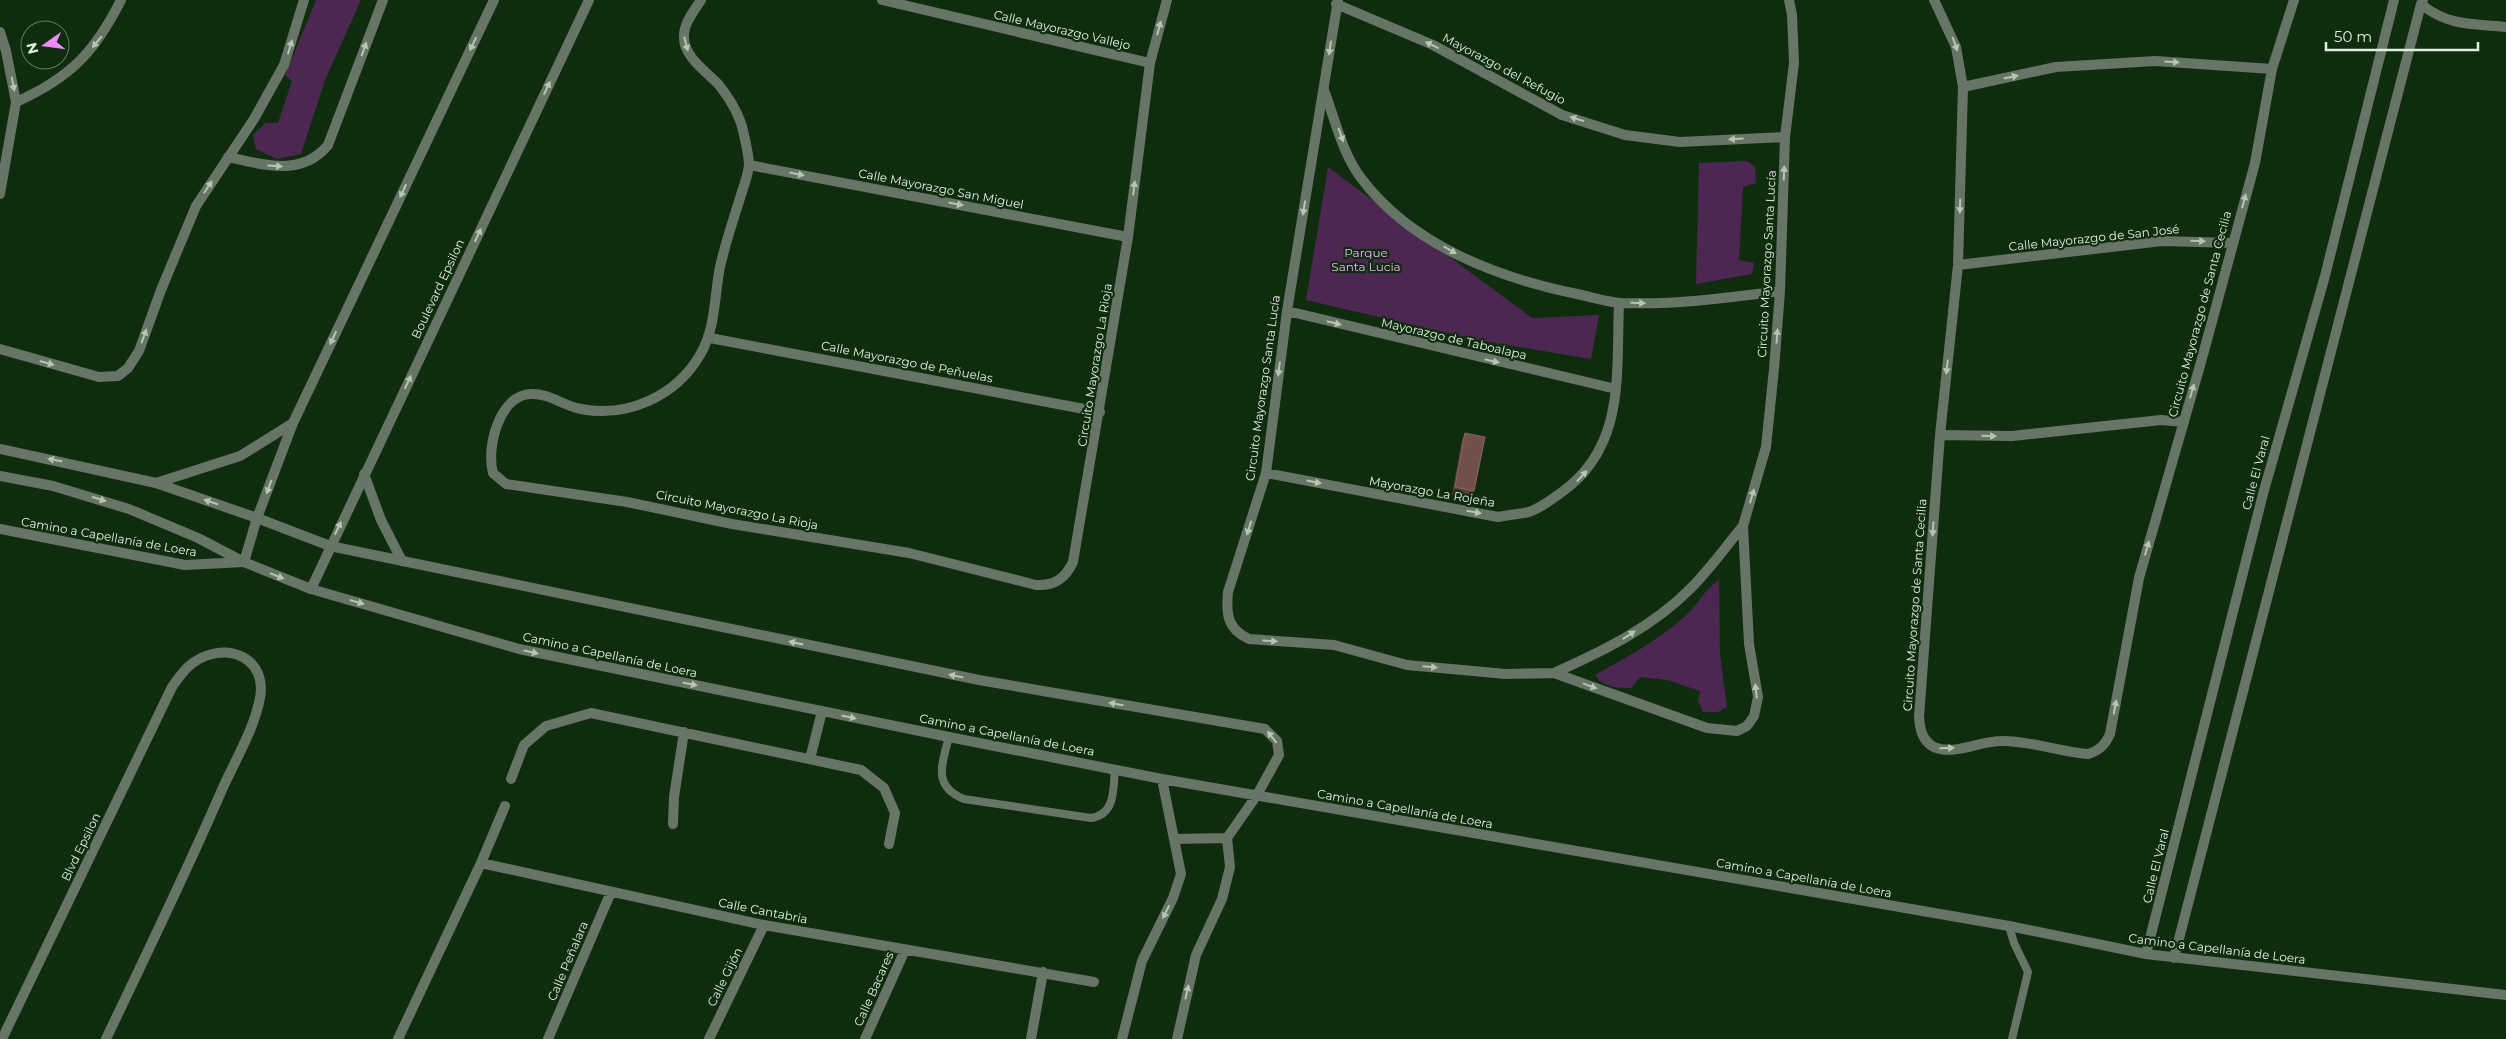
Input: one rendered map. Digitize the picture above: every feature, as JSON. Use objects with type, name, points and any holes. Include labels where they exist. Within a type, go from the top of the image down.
[{"type":"street","points":[[16,102],[60,79],[83,59],[105,32],[121,0]]},
{"type":"street","points":[[0,349],[99,377],[118,376],[124,372],[139,351],[161,290],[196,206],[254,118],[284,65],[304,0]]},
{"type":"street","points":[[228,157],[276,168],[310,161],[321,154],[328,145],[383,0]]},
{"type":"street","points":[[244,562],[293,423],[494,0]]},
{"type":"street","name":"Boulevard Epsilon","points":[[311,589],[590,0]]},
{"type":"street","name":"Circuito Mayorazgo La Rioja","points":[[701,0],[685,29],[684,44],[689,54],[719,86],[733,105],[744,133],[749,165],[720,268],[710,338],[688,374],[657,398],[642,405],[615,409],[582,410],[544,395],[532,394],[515,398],[509,402],[492,443],[490,456],[493,473],[506,484],[627,502],[732,524],[908,553],[1036,585],[1050,586],[1068,573],[1073,562],[1100,412],[1128,237],[1150,63],[1167,0]]},
{"type":"street","name":"Calle Mayorazgo Vallejo","points":[[882,0],[1150,63]]},
{"type":"street","name":"Circuito Mayorazgo Santa Lucía","points":[[1337,2],[1287,311],[1266,473],[1228,592],[1228,621],[1237,633],[1249,639],[1334,645],[1407,665],[1506,674],[1554,673],[1707,728],[1721,731],[1737,731],[1747,726],[1754,716],[1758,697],[1749,644],[1743,526],[1766,446],[1780,291],[1785,137],[1794,63],[1792,16],[1789,0]]},
{"type":"street","name":"Circuito Mayorazgo de Santa Cecilia","points":[[1934,0],[1956,47],[1963,87],[1958,265],[1940,435],[1919,718],[1920,730],[1926,741],[1932,746],[1944,750],[2002,741],[2088,754],[2106,744],[2110,734],[2138,578],[2184,422],[2255,163],[2272,69],[2294,0]]},
{"type":"street","name":"Calle El Varal","points":[[2146,954],[2263,494],[2325,276],[2394,0]]},
{"type":"street","name":"Mayorazgo del Refugio","points":[[1337,2],[1434,45],[1562,115],[1625,135],[1680,142],[1785,137]]},
{"type":"street","points":[[2422,2],[2435,16],[2456,22],[2506,27]]},
{"type":"street","points":[[2174,958],[2422,2]]},
{"type":"street","points":[[0,32],[6,51],[16,102],[0,194]]},
{"type":"street","points":[[1963,87],[2056,67],[2155,61],[2272,69]]},
{"type":"street","points":[[1324,90],[1350,159],[1361,178],[1383,202],[1411,226],[1452,252],[1505,276],[1544,287],[1619,303],[1679,303],[1780,291]]},
{"type":"street","name":"Calle Mayorazgo San Miguel","points":[[749,165],[1128,237]]},
{"type":"street","name":"Calle Mayorazgo de San José","points":[[1958,265],[2162,241],[2232,244]]},
{"type":"street","name":"Mayorazgo La Rojeña","points":[[1266,473],[1498,517],[1529,512],[1543,506],[1578,481],[1598,456],[1612,416],[1616,389],[1619,303]]},
{"type":"street","name":"Mayorazgo de Taboalapa","points":[[1287,311],[1616,389]]},
{"type":"street","name":"Calle Mayorazgo de Peñuelas","points":[[710,338],[1100,412]]},
{"type":"street","points":[[1940,435],[2012,436],[2161,420],[2184,422]]},
{"type":"street","points":[[156,483],[240,456],[293,423]]},
{"type":"street","points":[[0,449],[156,483],[258,518],[330,546],[978,680],[1265,729],[1277,741],[1279,755],[1257,795],[1227,838],[1230,867],[1222,899],[1196,955],[1176,1039]]},
{"type":"street","points":[[364,474],[380,520],[402,561]]},
{"type":"street","name":"Camino a Capellanía de Loera","points":[[0,476],[53,486],[129,509],[198,538],[244,562],[311,589],[519,649],[1162,779],[2009,926],[2146,954],[2506,995]]},
{"type":"street","name":"Circuito Mayorazgo Santa Lucía","points":[[1554,673],[1608,648],[1646,624],[1691,588],[1743,526]]},
{"type":"street","name":"Camino a Capellanía de Loera","points":[[0,529],[185,566],[244,562]]},
{"type":"street","name":"Blvd Epsilon","points":[[3,1039],[172,687],[185,668],[200,658],[228,652],[242,655],[254,666],[258,674],[260,696],[254,718],[106,1039]]},
{"type":"street","points":[[810,759],[822,711]]},
{"type":"street","points":[[511,779],[524,746],[546,726],[591,712],[861,770],[884,788],[895,813],[889,844]]},
{"type":"street","points":[[673,824],[684,732]]},
{"type":"street","points":[[1122,1039],[1142,962],[1173,898],[1181,874],[1162,779]]},
{"type":"street","points":[[398,1039],[481,863],[505,806]]},
{"type":"street","points":[[1174,840],[1227,838]]},
{"type":"street","name":"Calle Cantabria","points":[[481,863],[764,925],[1094,982]]},
{"type":"street","name":"Calle Peñalara","points":[[548,1039],[611,892]]},
{"type":"street","name":"Calle Gijón","points":[[709,1039],[764,925]]},
{"type":"street","name":"Calle Bacares","points":[[865,1039],[906,950]]},
{"type":"street","points":[[1031,1039],[1043,972]]},
{"type":"lane","points":[[949,737],[940,771],[945,787],[952,794],[964,799],[1091,818],[1098,817],[1106,812],[1113,800],[1115,769]]},
{"type":"lane","points":[[2009,926],[2014,943],[2028,972],[2012,1039]]},
{"type":"green space","points":[[316,0],[361,0],[325,80],[301,154],[277,159],[256,149],[253,135],[265,123],[278,123],[292,81],[285,75]]},
{"type":"green space","points":[[1747,161],[1755,167],[1756,183],[1743,187],[1739,260],[1754,263],[1752,274],[1696,284],[1699,163]]},
{"type":"green space","name":"Parque Santa Lucia","points":[[1328,167],[1532,318],[1599,315],[1591,359],[1478,340],[1306,300]]},
{"type":"green space","points":[[1719,580],[1720,656],[1727,707],[1718,712],[1703,712],[1698,700],[1700,691],[1667,680],[1640,677],[1631,688],[1626,688],[1611,686],[1598,679],[1595,675],[1642,648],[1675,625],[1690,612],[1709,588]]},
{"type":"building","points":[[1465,433],[1485,437],[1474,491],[1455,487]]}]
